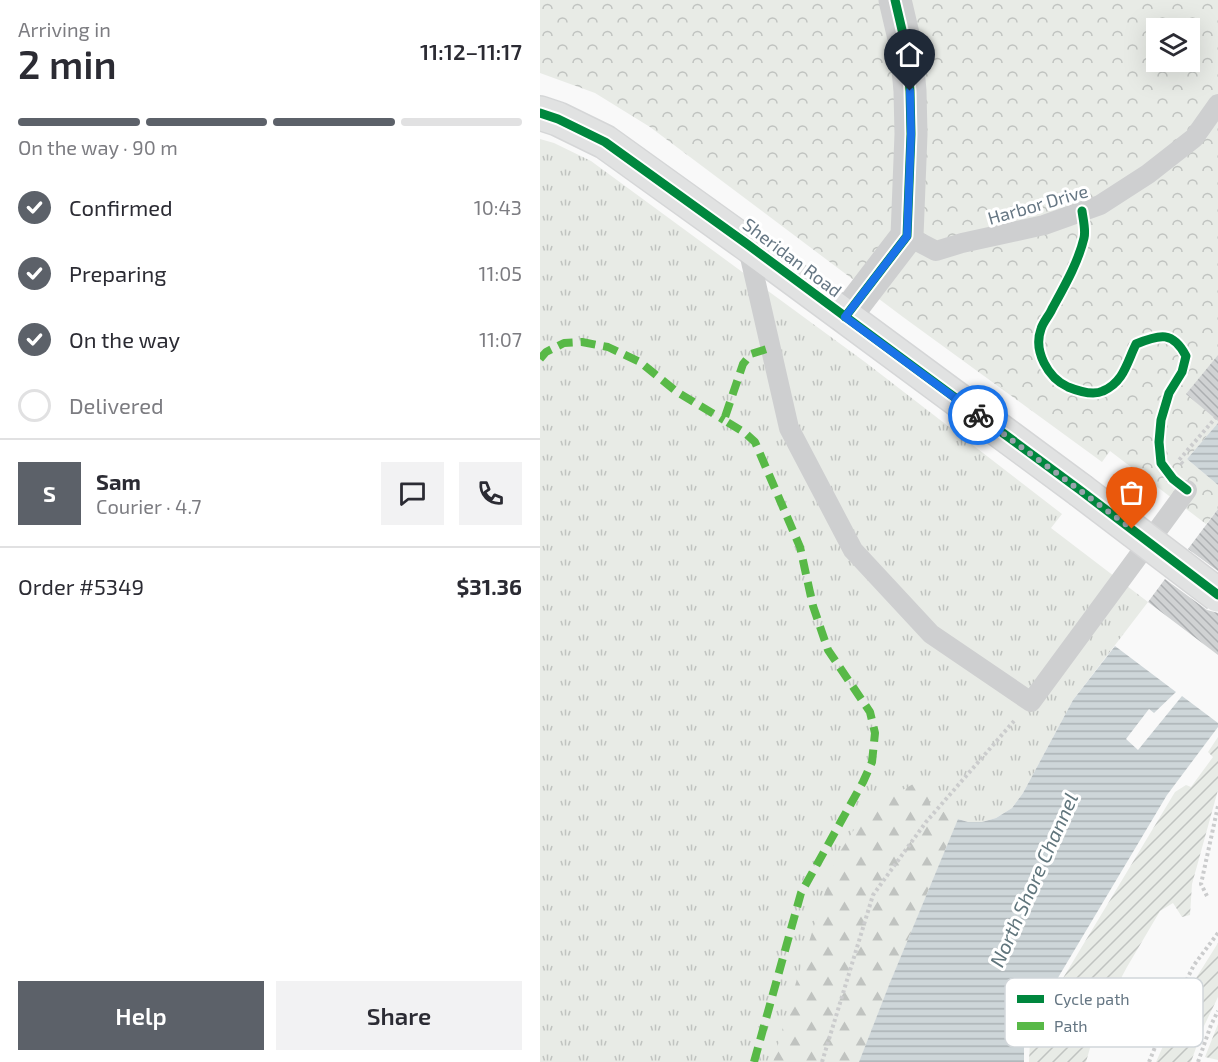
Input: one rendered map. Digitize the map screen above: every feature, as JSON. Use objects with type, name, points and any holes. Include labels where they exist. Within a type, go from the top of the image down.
[{"type":"street","points":[[845,317],[907,236],[911,134],[910,91],[906,47],[896,0]]},
{"type":"street","name":"Sheridan Road","points":[[540,113],[558,119],[605,142],[1080,490],[1218,595]]},
{"type":"lane","name":"Harbor Drive","points":[[907,236],[936,251],[1044,225],[1100,205],[1148,174],[1194,138],[1218,104]]},
{"type":"lane","points":[[747,244],[789,428],[853,550],[932,634],[1031,702],[1187,490]]},
{"type":"path","points":[[1187,490],[1191,472],[1179,460],[1218,415]]},
{"type":"path","points":[[822,1062],[873,896],[926,822],[1031,702]]},
{"type":"path","points":[[1207,896],[1201,884],[1218,806]]},
{"type":"path","points":[[1188,978],[1194,965],[1218,933]]},
{"type":"path","points":[[1198,1062],[1218,1011]]},
{"type":"path","points":[[1149,1062],[1155,1047]]},
{"type":"green space","points":[[540,0],[1218,0],[1218,423],[1187,459],[1218,485],[1218,509],[1206,524],[1110,451],[1102,462],[903,317],[650,127],[595,93],[540,73]]},
{"type":"green space","points":[[540,139],[554,143],[591,161],[865,362],[1062,514],[1051,528],[1148,602],[1073,700],[1023,793],[1012,808],[996,818],[982,822],[958,819],[859,1062],[540,1062]]},
{"type":"green space","points":[[1218,737],[1218,790],[1192,884],[1190,915],[1182,917],[1173,903],[1160,911],[1121,978],[1063,978],[1175,792],[1186,785],[1191,787],[1213,757],[1208,752]]},
{"type":"green space","points":[[913,784],[924,788],[931,808],[942,812],[952,811],[958,819],[859,1062],[773,1062],[836,858],[878,792],[892,794]]},
{"type":"green space","points":[[1218,943],[1218,997],[1203,1028],[1203,978],[1196,978]]},
{"type":"green space","points":[[1218,1024],[1218,1060],[1205,1057]]},
{"type":"green space","points":[[1030,1047],[1090,1047],[1086,1062],[1029,1062]]},
{"type":"green space","points":[[1163,1047],[1196,1047],[1191,1062],[1156,1062]]},
{"type":"water","points":[[1218,423],[1218,485],[1187,459]]},
{"type":"water","name":"North Shore Channel","points":[[1115,646],[1176,692],[1154,713],[1149,709],[1126,739],[1138,750],[1182,696],[1218,723],[1218,727],[1167,795],[1058,978],[1005,978],[1005,1047],[1024,1047],[1024,1062],[859,1062],[958,819],[982,822],[996,818],[1012,808],[1023,793],[1073,700]]},
{"type":"building","points":[[1218,355],[1218,421],[1186,394]]},
{"type":"building","points":[[1218,509],[1218,571],[1188,549]]},
{"type":"building","points":[[1165,579],[1207,610],[1218,613],[1218,655],[1148,602]]},
{"type":"marked path","points":[[540,359],[546,352],[564,343],[582,342],[608,347],[640,362],[677,392],[724,420]]},
{"type":"marked path","points":[[754,1062],[801,893],[863,782],[872,762],[875,733],[870,712],[828,650],[813,606],[800,547],[755,442],[724,420],[743,364],[751,354],[770,348]]},
{"type":"cycle path","points":[[845,317],[907,236],[911,134],[910,91],[906,47],[895,0]]},
{"type":"cycle path","points":[[540,113],[558,119],[605,142],[1080,490],[1218,595]]},
{"type":"cycle path","points":[[1082,211],[1085,232],[1078,257],[1042,326],[1039,337],[1044,363],[1061,383],[1076,390],[1095,393],[1103,391],[1116,382],[1124,371],[1136,344],[1159,337],[1176,342],[1186,356],[1182,372],[1169,393],[1161,420],[1159,442],[1161,463],[1173,479],[1187,490]]},
{"type":"way so far","points":[[978,415],[1132,529]]},
{"type":"route","points":[[910,91],[911,134],[907,236],[845,317],[978,415]]}]
